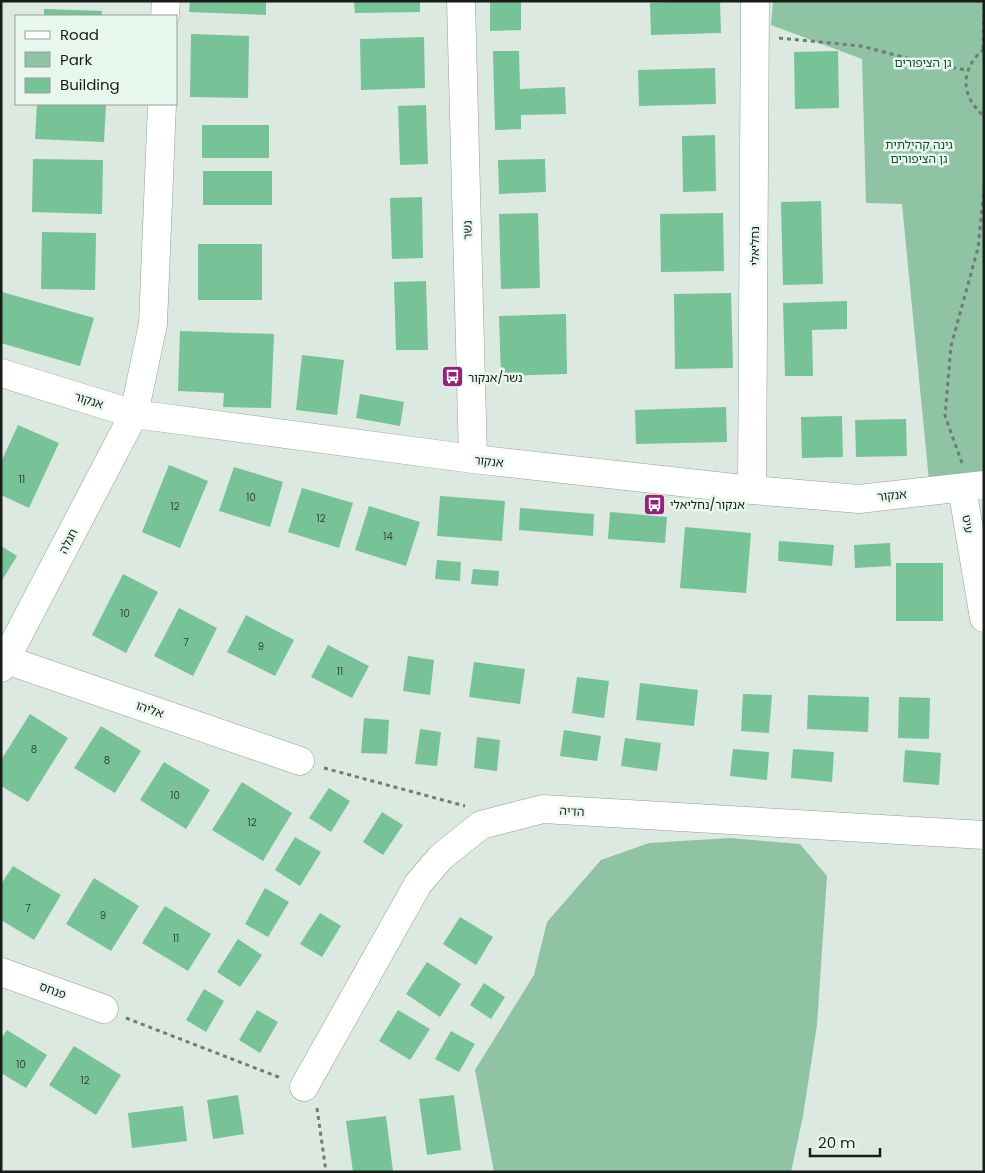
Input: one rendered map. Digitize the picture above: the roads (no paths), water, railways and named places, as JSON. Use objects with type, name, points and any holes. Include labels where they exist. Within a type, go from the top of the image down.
[{"type":"street","points":[[166,1],[166,15]]},
{"type":"street","name":"נשר","points":[[461,1],[473,459]]},
{"type":"street","name":"נחליאלי","points":[[752,490],[755,1]]},
{"type":"street","name":"חגלה","points":[[3,662],[134,414],[153,324],[162,105]]},
{"type":"street","name":"אנקור","points":[[1,373],[134,414],[473,459],[752,490],[859,499],[972,486]]},
{"type":"street","name":"עיט","points":[[972,486],[984,618]]},
{"type":"street","name":"אליהו","points":[[3,662],[300,761]]},
{"type":"street","name":"הדיה","points":[[304,1087],[418,884],[441,857],[481,825],[543,809],[984,836]]},
{"type":"street","name":"פנחס","points":[[1,972],[104,1009]]},
{"type":"place","name":"נשר/אנקור","points":[[452,377]]},
{"type":"place","name":"אנקור/נחליאלי","points":[[654,504]]},
{"type":"park label","name":"גן הציפורים","points":[[923,62]]},
{"type":"park label","name":"גינה קהילתית גן הציפורים","points":[[919,151]]}]
